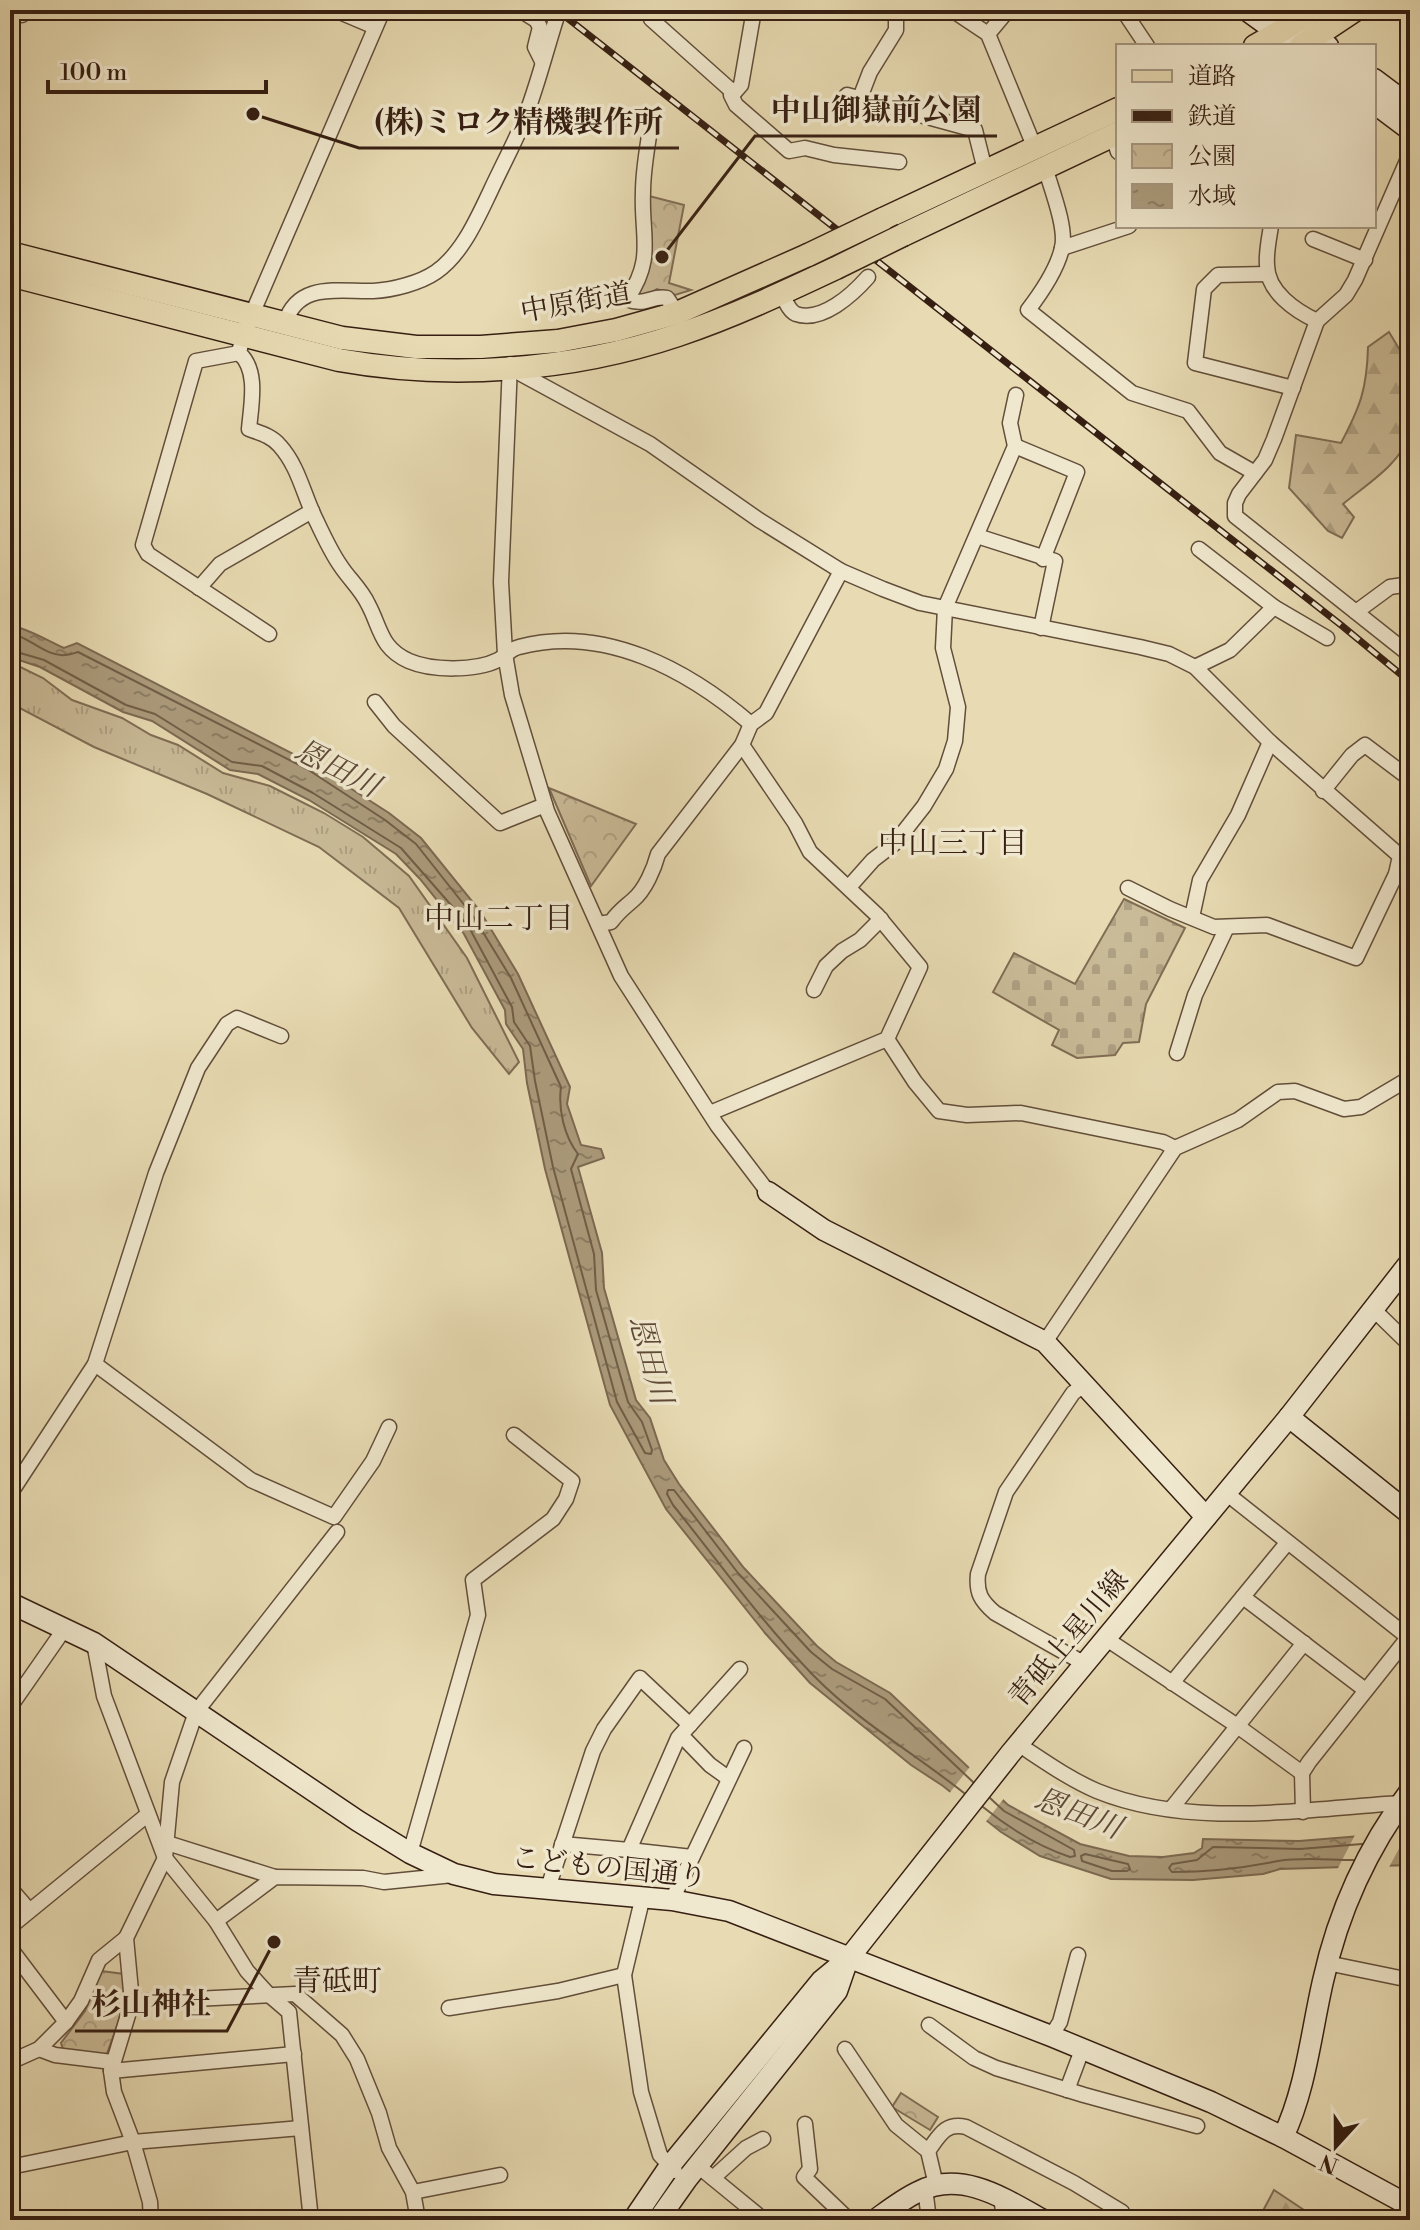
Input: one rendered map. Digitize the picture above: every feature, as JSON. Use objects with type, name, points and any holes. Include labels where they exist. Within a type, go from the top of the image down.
[{"type":"main road","points":[[1246,10],[1300,35]]},
{"type":"main road","points":[[1300,35],[1317,10]]},
{"type":"main road","points":[[1263,44],[1300,35],[1355,10]]},
{"type":"main road","points":[[1376,80],[1410,106]]},
{"type":"main road","points":[[1376,104],[1410,130]]},
{"type":"main road","name":"中原街道","points":[[10,253],[245,334],[285,323],[342,338],[416,347],[558,341],[677,313],[1116,110]]},
{"type":"main road","name":"中原街道","points":[[10,275],[363,364],[442,369],[510,368],[566,362],[678,335],[836,268],[1045,167],[1116,140]]},
{"type":"main road","points":[[768,1192],[824,1230],[1045,1342],[1206,1517]]},
{"type":"main road","name":"青砥上星川線","points":[[1377,1312],[1410,1262]]},
{"type":"main road","name":"青砥上星川線","points":[[849,1958],[1014,1749],[1335,1358],[1377,1312],[1410,1284]]},
{"type":"main road","points":[[1289,1417],[1410,1514]]},
{"type":"main road","name":"こどもの国通り","points":[[10,1603],[94,1643],[332,1805],[410,1853],[454,1874],[494,1884],[643,1896],[729,1911],[1051,2036],[1211,2102],[1410,2206]]},
{"type":"main road","points":[[1283,2137],[1296,2107],[1327,1963],[1345,1907],[1378,1840],[1405,1801]]},
{"type":"main road","points":[[633,2220],[669,2167],[821,1981],[849,1958]]},
{"type":"main road","points":[[658,2220],[699,2174],[837,1991],[849,1958]]},
{"type":"main road","points":[[875,2220],[931,2187],[960,2183],[1001,2196],[1043,2220]]},
{"type":"street","points":[[335,10],[375,27]]},
{"type":"street","points":[[383,10],[245,334],[252,385],[249,429],[270,437],[280,445],[294,466],[312,511],[340,566],[370,606],[377,631],[388,646],[410,661],[458,669],[498,660],[516,647],[573,640],[601,644],[677,670],[718,696],[751,724]]},
{"type":"street","points":[[520,10],[536,20],[540,27],[535,47],[542,61]]},
{"type":"street","points":[[285,323],[293,307],[327,289],[374,291],[399,286],[437,271],[452,257],[482,209],[524,120],[559,10]]},
{"type":"street","points":[[649,10],[651,19],[734,93]]},
{"type":"street","points":[[754,10],[741,85],[731,95],[736,105],[789,151],[805,148],[834,155],[899,162]]},
{"type":"street","points":[[896,10],[896,30],[854,96],[975,130],[985,170]]},
{"type":"street","points":[[952,10],[988,34],[1034,146]]},
{"type":"street","points":[[988,34],[1008,10]]},
{"type":"street","points":[[1123,10],[1146,44]]},
{"type":"street","points":[[649,136],[643,191],[646,258],[627,299],[638,304],[667,298],[677,313]]},
{"type":"street","points":[[1410,154],[1365,260],[1346,295],[1317,321],[1265,460],[1235,503],[1235,516],[1410,655]]},
{"type":"street","points":[[1045,167],[1062,230],[1062,248],[1043,291],[1028,310],[1132,393],[1188,411],[1220,453],[1255,473]]},
{"type":"street","points":[[1062,248],[1123,228]]},
{"type":"street","points":[[1271,228],[1266,267],[1268,274],[1283,300],[1294,310],[1317,321]]},
{"type":"street","points":[[1313,239],[1365,260]]},
{"type":"street","points":[[1268,274],[1218,275],[1204,289],[1195,363],[1293,388]]},
{"type":"street","points":[[781,293],[789,308],[797,314],[814,314],[843,303],[868,277]]},
{"type":"street","points":[[245,334],[196,361],[143,545],[148,554],[269,634]]},
{"type":"street","points":[[508,345],[510,368],[501,582],[505,654],[512,695],[545,805],[621,976],[733,1148],[768,1192]]},
{"type":"street","points":[[510,368],[650,444],[725,498],[841,571],[895,594],[945,608],[1140,647],[1169,654],[1195,667],[1323,791],[1400,856]]},
{"type":"street","points":[[849,887],[873,860],[895,843],[924,806],[946,769],[955,741],[958,707],[943,648],[945,608],[1015,446],[1010,423],[1016,395]]},
{"type":"street","points":[[1015,446],[1077,472],[1043,559]]},
{"type":"street","points":[[199,588],[220,564],[312,511]]},
{"type":"street","points":[[977,536],[1055,561],[1041,628]]},
{"type":"street","points":[[1199,549],[1274,607],[1327,638]]},
{"type":"street","points":[[598,924],[611,922],[624,904],[633,900],[654,869],[658,854],[742,745],[751,724],[766,713],[841,571]]},
{"type":"street","points":[[1356,612],[1390,587],[1410,584]]},
{"type":"street","points":[[1195,667],[1230,650],[1274,607]]},
{"type":"street","points":[[375,702],[394,726],[500,823],[545,805]]},
{"type":"street","points":[[1192,917],[1200,880],[1238,815],[1270,742]]},
{"type":"street","points":[[710,1113],[887,1039],[920,967],[881,919],[810,852],[795,823],[742,745]]},
{"type":"street","points":[[1323,791],[1352,755],[1365,745],[1410,779]]},
{"type":"street","points":[[1128,888],[1214,927],[1267,925],[1356,958],[1396,874],[1400,856],[1410,843]]},
{"type":"street","points":[[1396,874],[1410,884]]},
{"type":"street","points":[[814,990],[826,966],[881,919]]},
{"type":"street","points":[[1177,1053],[1195,995],[1227,927]]},
{"type":"street","points":[[10,1494],[95,1364],[156,1173],[198,1068],[227,1024],[237,1018],[281,1036]]},
{"type":"street","points":[[887,1039],[915,1082],[939,1111],[967,1115],[1021,1113],[1163,1142],[1175,1148]]},
{"type":"street","points":[[1045,1342],[1175,1148],[1238,1120],[1278,1092],[1295,1091],[1344,1109],[1361,1107],[1410,1078]]},
{"type":"street","points":[[1377,1312],[1410,1345]]},
{"type":"street","points":[[95,1364],[251,1480],[334,1517],[373,1461],[389,1427]]},
{"type":"street","points":[[1084,1385],[1073,1393],[1006,1492],[977,1584],[983,1603],[995,1613],[1085,1664]]},
{"type":"street","points":[[410,1853],[478,1615],[473,1580],[553,1519],[566,1499],[572,1481],[514,1435]]},
{"type":"street","points":[[1226,1493],[1409,1636],[1364,1689],[1302,1773],[1303,1812]]},
{"type":"street","points":[[10,2062],[39,2049],[66,2022],[81,2001],[99,1960],[126,1938],[165,1858],[164,1842],[172,1782],[196,1712],[337,1532]]},
{"type":"street","points":[[1172,1683],[1287,1543]]},
{"type":"street","points":[[1243,1597],[1364,1689]]},
{"type":"street","points":[[10,1707],[65,1628]]},
{"type":"street","points":[[1105,1638],[1302,1773]]},
{"type":"street","points":[[94,1643],[104,1696],[165,1858],[216,1921],[247,1971],[289,2012],[311,2220]]},
{"type":"street","points":[[1171,1809],[1304,1643]]},
{"type":"street","points":[[629,1850],[685,1730],[740,1669]]},
{"type":"street","points":[[548,1888],[593,1751],[604,1729],[640,1678],[685,1730],[710,1765],[728,1778]]},
{"type":"street","points":[[672,1900],[744,1748]]},
{"type":"street","points":[[1014,1749],[1101,1792],[1171,1809],[1260,1814],[1405,1801]]},
{"type":"street","points":[[10,1927],[147,1815]]},
{"type":"street","points":[[164,1842],[275,1877],[363,1878],[384,1882],[454,1874]]},
{"type":"street","points":[[562,1844],[692,1857]]},
{"type":"street","points":[[216,1921],[275,1877]]},
{"type":"street","points":[[10,1888],[29,1910]]},
{"type":"street","points":[[643,1896],[624,1975],[641,2092],[660,2155],[669,2167],[699,2174],[764,2220]]},
{"type":"street","points":[[126,1938],[132,2002],[112,2067],[114,2092],[133,2142],[150,2202],[151,2220]]},
{"type":"street","points":[[10,1948],[66,2022]]},
{"type":"street","points":[[1051,2036],[1060,2022],[1078,1955]]},
{"type":"street","points":[[1327,1963],[1410,1980]]},
{"type":"street","points":[[449,2008],[558,1991],[624,1975]]},
{"type":"street","points":[[132,2002],[295,1994],[342,2035],[357,2059],[379,2113],[389,2148],[413,2192],[418,2220]]},
{"type":"street","points":[[929,2025],[983,2062],[1067,2090],[1197,2126]]},
{"type":"street","points":[[39,2049],[112,2067],[294,2054]]},
{"type":"street","points":[[845,2049],[896,2125],[928,2151]]},
{"type":"street","points":[[1067,2090],[1082,2050]]},
{"type":"street","points":[[805,2124],[810,2169],[804,2177],[849,2220]]},
{"type":"street","points":[[929,2220],[931,2187],[928,2151],[945,2128],[954,2124],[966,2127],[1074,2183],[1122,2212],[1117,2220]]},
{"type":"street","points":[[10,2167],[133,2142],[301,2128]]},
{"type":"street","points":[[699,2174],[763,2139]]},
{"type":"street","points":[[413,2192],[500,2175]]},
{"type":"street","points":[[1001,2196],[1004,2220]]},
{"type":"green space","points":[[649,196],[684,205],[669,283],[691,290],[675,295],[657,289],[640,299],[632,296],[649,269],[652,245]]},
{"type":"green space","points":[[1389,332],[1410,367],[1410,433],[1391,464],[1343,504],[1354,517],[1342,538],[1328,531],[1289,488],[1296,435],[1341,443],[1361,397],[1368,347]]},
{"type":"green space","points":[[10,662],[43,678],[72,700],[122,718],[151,735],[178,745],[223,773],[270,786],[363,837],[409,876],[467,958],[519,1062],[509,1074],[472,1028],[399,908],[319,847],[207,794],[94,747],[10,703]]},
{"type":"green space","points":[[549,788],[636,824],[591,886]]},
{"type":"green space","points":[[1124,899],[1185,928],[1146,1004],[1139,1042],[1123,1043],[1115,1055],[1077,1058],[1052,1045],[1059,1030],[993,992],[1014,953],[1075,984]]},
{"type":"green space","points":[[101,1971],[124,1974],[122,2006],[106,2056],[63,2049],[61,2043],[85,2011]]},
{"type":"green space","points":[[901,2093],[938,2117],[930,2130],[892,2107]]},
{"type":"green space","points":[[1274,2190],[1319,2220],[1258,2220]]},
{"type":"water","points":[[10,625],[64,648],[77,643],[311,763],[389,813],[421,838],[480,911],[518,974],[570,1087],[567,1104],[581,1145],[601,1149],[604,1158],[578,1167],[602,1253],[604,1288],[636,1400],[650,1418],[664,1460],[679,1484],[744,1568],[817,1646],[836,1662],[890,1693],[1008,1805],[1080,1844],[1129,1856],[1163,1857],[1194,1853],[1202,1848],[1203,1839],[1299,1841],[1410,1832],[1410,1865],[1280,1869],[1263,1874],[1193,1880],[1111,1879],[1040,1856],[1001,1832],[911,1765],[810,1683],[765,1633],[666,1509],[610,1405],[545,1169],[523,1049],[506,1024],[505,1010],[464,934],[396,854],[309,800],[258,774],[230,770],[152,721],[123,712],[40,667],[10,657]]},
{"type":"pier","points":[[972,1764],[1005,1797],[984,1824],[948,1795]]},
{"type":"pier","points":[[1410,1828],[1387,1871],[1336,1872],[1356,1833]]},
{"type":"railway","points":[[557,10],[1410,682]]},
{"type":"place","name":"(株)ミロク精機製作所","points":[[253,114]]},
{"type":"place","name":"中山御嶽前公園","points":[[662,257]]},
{"type":"place","name":"杉山神社","points":[[274,1942]]},
{"type":"district","name":"中山三丁目","points":[[953,844]]},
{"type":"district","name":"中山二丁目","points":[[499,919]]},
{"type":"district","name":"青砥町","points":[[337,1982]]},
{"type":"water label","name":"恩田川","points":[[337,769]]},
{"type":"water label","name":"恩田川","points":[[650,1360]]},
{"type":"water label","name":"恩田川","points":[[1078,1814]]}]
